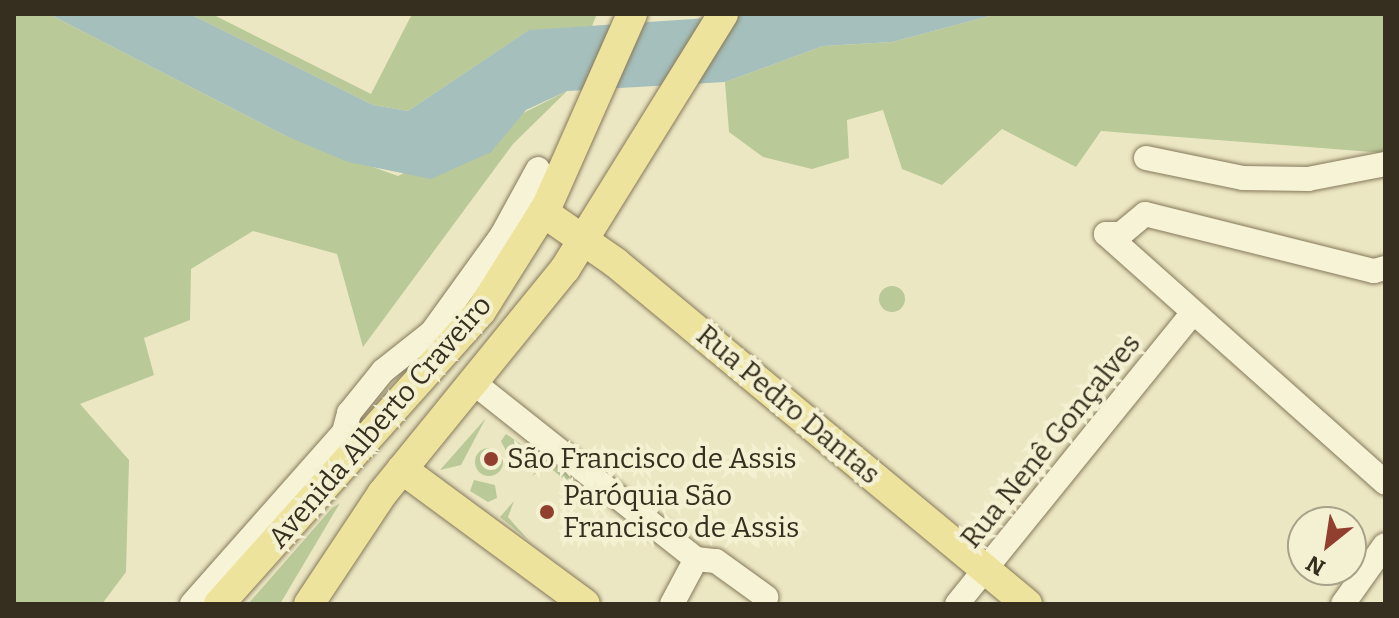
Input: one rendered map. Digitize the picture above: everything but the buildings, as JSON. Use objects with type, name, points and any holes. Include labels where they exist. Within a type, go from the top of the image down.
[{"type":"main road","name":"Avenida Alberto Craveiro","points":[[219,604],[472,322],[543,212],[632,14]]},
{"type":"main road","name":"Avenida Alberto Craveiro","points":[[309,604],[402,469],[474,383],[584,241],[723,14]]},
{"type":"main road","name":"Rua Pedro Dantas","points":[[543,212],[584,241],[1027,604]]},
{"type":"main road","points":[[402,469],[585,604]]},
{"type":"street","points":[[1146,158],[1243,178],[1308,179],[1385,164]]},
{"type":"street","points":[[192,604],[344,432],[349,413],[383,371],[432,332],[502,235],[538,169]]},
{"type":"street","points":[[1385,268],[1374,271],[1145,214],[1121,234],[1106,234],[1190,316],[1385,483]]},
{"type":"street","name":"Rua Nenê Gonçalves","points":[[957,604],[1190,316]]},
{"type":"street","points":[[474,383],[696,559],[716,561],[766,597]]},
{"type":"street","points":[[1343,604],[1385,545]]},
{"type":"street","points":[[672,604],[696,559]]},
{"type":"green space","points":[[14,14],[49,14],[286,136],[398,176],[567,91],[513,144],[363,347],[337,254],[253,231],[191,269],[190,320],[144,338],[154,375],[80,404],[129,460],[126,572],[102,604],[14,604]]},
{"type":"green space","points":[[190,14],[212,14],[371,94],[412,14],[597,14],[592,26],[528,31],[408,111],[373,105]]},
{"type":"green space","points":[[997,14],[1385,14],[1385,153],[1101,131],[1076,167],[1002,129],[942,185],[902,169],[883,110],[847,120],[849,158],[812,169],[763,157],[729,132],[725,82],[823,46],[892,42]]},
{"type":"green space","points":[[892,286],[901,290],[905,299],[901,308],[892,312],[883,308],[879,299],[883,290]]},
{"type":"green space","points":[[486,418],[461,465],[440,470]]},
{"type":"green space","points":[[506,434],[525,447],[522,461],[509,457],[501,441]]},
{"type":"green space","points":[[489,448],[499,452],[503,462],[499,472],[489,476],[479,472],[475,462],[479,452]]},
{"type":"green space","points":[[547,459],[570,477],[566,481],[548,466],[532,476]]},
{"type":"green space","points":[[474,480],[495,485],[497,498],[488,502],[470,491]]},
{"type":"green space","points":[[514,501],[508,517],[529,541],[500,517]]},
{"type":"green space","points":[[340,503],[280,604],[248,604],[332,508]]},
{"type":"water","points":[[49,14],[190,14],[373,105],[408,111],[529,30],[768,14],[997,14],[892,42],[823,46],[725,82],[567,91],[526,110],[491,152],[431,179],[348,162],[286,136]]},
{"type":"place","name":"São Francisco de Assis","points":[[491,459]]},
{"type":"place","name":"Paróquia São Francisco de Assis","points":[[547,512]]}]
